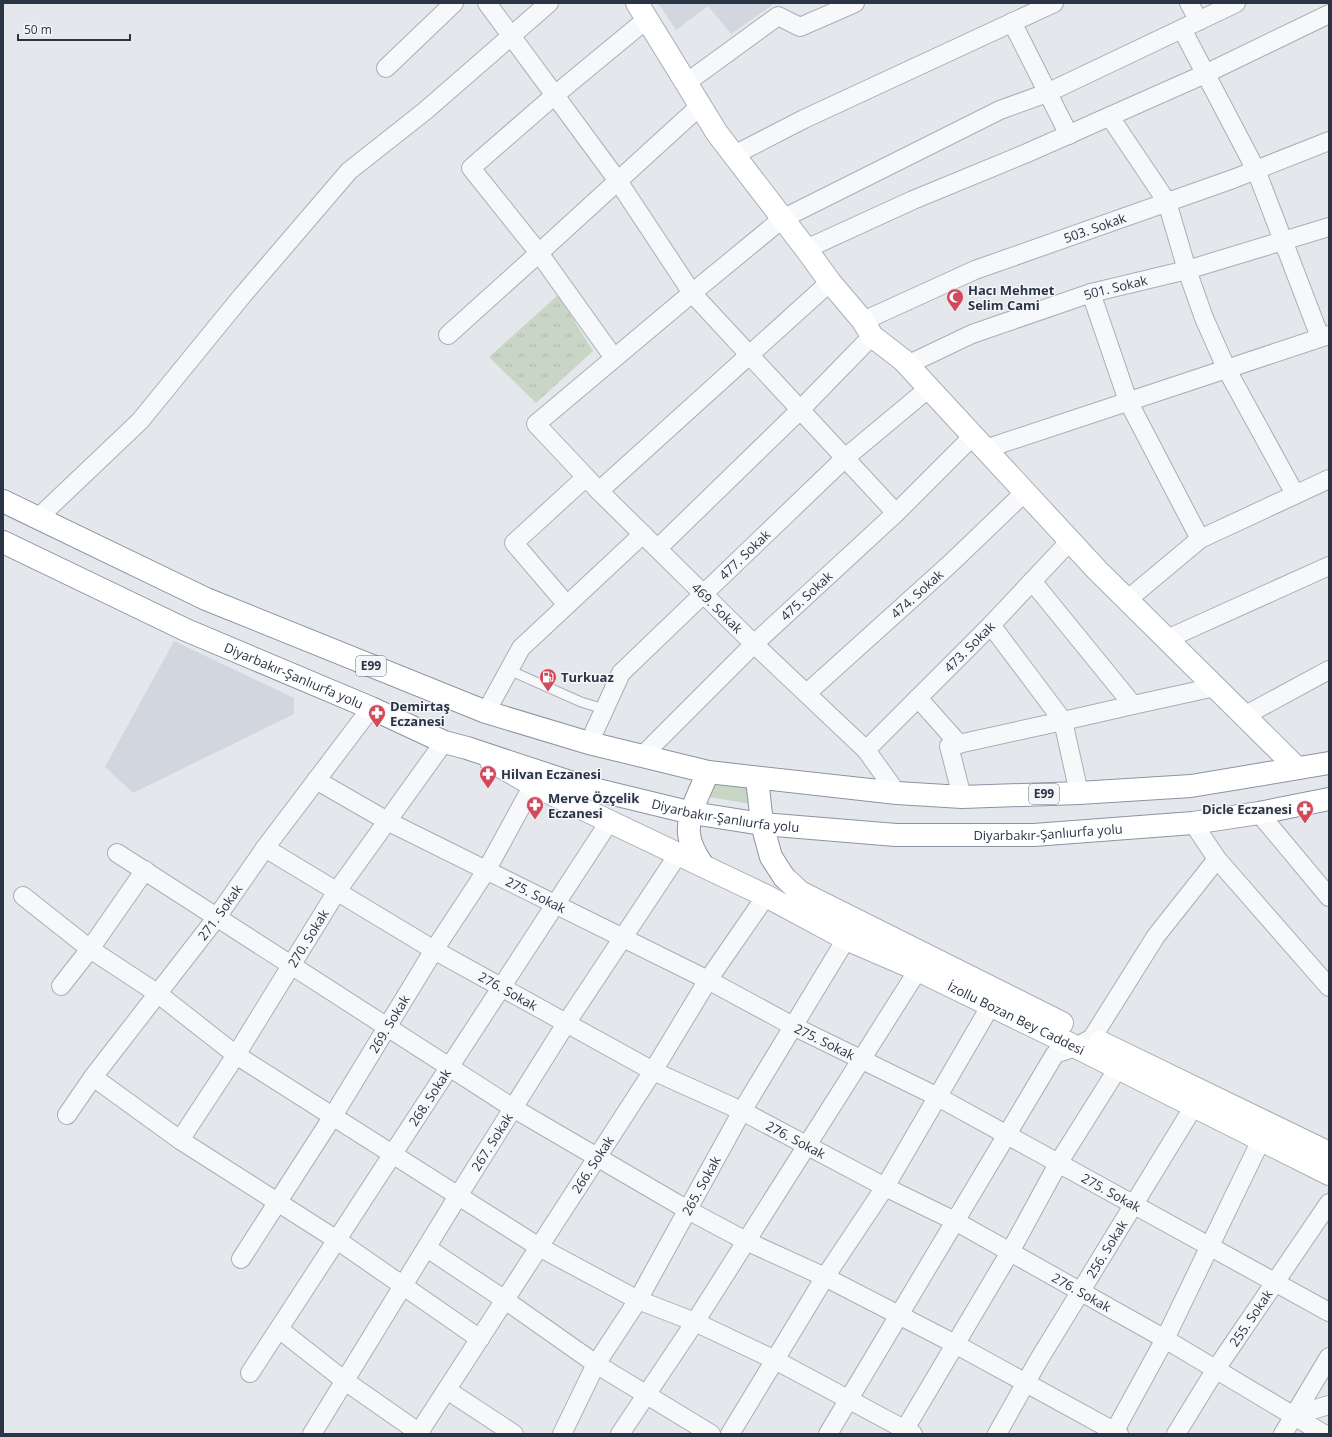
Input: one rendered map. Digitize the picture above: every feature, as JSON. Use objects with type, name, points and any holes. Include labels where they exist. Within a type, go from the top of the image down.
[{"type":"main road","points":[[642,11],[717,133],[830,282],[867,328],[907,365],[929,388],[1070,541],[1127,600],[1297,768]]},
{"type":"main road","name":"E99","points":[[3,501],[206,599],[486,712],[589,743],[641,757],[708,772],[896,793],[962,797],[1079,793],[1191,786],[1329,763]]},
{"type":"main road","name":"Diyarbakır-Şanlıurfa yolu","points":[[3,542],[186,630],[370,708],[444,742],[585,787],[692,812],[762,824],[896,835],[1034,835],[1193,823],[1259,813],[1329,799]]},
{"type":"main road","name":"İzollu Bozan Bey Caddesi","points":[[466,748],[533,785],[609,822],[702,864],[846,939],[918,970],[991,1005],[1084,1042],[1329,1153]]},
{"type":"main road","points":[[702,864],[692,848],[688,833],[692,812],[708,772]]},
{"type":"main road","name":"İzollu Bozan Bey Caddesi","points":[[757,778],[762,824],[771,857],[784,877],[800,892],[1084,1042],[1118,1068],[1329,1174]]},
{"type":"street","points":[[386,68],[454,3]]},
{"type":"street","points":[[487,3],[618,181],[692,293],[896,513]]},
{"type":"street","points":[[38,518],[140,421],[242,296],[349,171],[425,112],[549,3]]},
{"type":"street","points":[[686,83],[778,16],[800,27],[855,3]]},
{"type":"street","points":[[734,155],[804,119],[1054,3]]},
{"type":"street","points":[[1189,3],[1199,21]]},
{"type":"street","points":[[642,11],[555,95],[471,168],[539,253],[614,358],[782,219],[1000,110],[1047,93],[1236,3]]},
{"type":"street","points":[[806,249],[914,200],[1110,117],[1205,74],[1329,14]]},
{"type":"street","points":[[1012,22],[1069,135]]},
{"type":"street","points":[[979,443],[1128,401],[1226,370],[1325,336],[1282,240],[1256,170],[1182,29]]},
{"type":"street","points":[[448,335],[700,106]]},
{"type":"street","points":[[1110,117],[1167,202],[1187,270],[1204,318],[1226,370],[1295,494]]},
{"type":"street","name":"503. Sokak","points":[[867,328],[975,270],[1256,170],[1329,142]]},
{"type":"street","name":"501. Sokak","points":[[907,365],[972,334],[1091,293],[1187,270],[1329,227]]},
{"type":"street","points":[[599,490],[830,282]]},
{"type":"street","points":[[1091,293],[1128,401],[1200,539]]},
{"type":"street","points":[[658,548],[800,410],[867,328]]},
{"type":"street","name":"469. Sokak","points":[[614,358],[536,424],[586,477],[754,644],[866,750],[896,793]]},
{"type":"street","name":"477. Sokak","points":[[589,743],[620,673],[845,458],[929,388]]},
{"type":"street","name":"475. Sokak","points":[[641,757],[754,644],[896,513],[979,443]]},
{"type":"street","points":[[567,605],[514,543],[586,477]]},
{"type":"street","points":[[1127,600],[1200,539],[1329,478]]},
{"type":"street","name":"474. Sokak","points":[[807,693],[950,564],[1025,492]]},
{"type":"street","points":[[486,712],[521,648],[643,534]]},
{"type":"street","name":"473. Sokak","points":[[866,750],[991,625],[1070,541]]},
{"type":"street","points":[[1167,639],[1329,566]]},
{"type":"street","points":[[1032,581],[1133,705]]},
{"type":"street","points":[[991,625],[1063,721],[1079,793]]},
{"type":"street","points":[[1244,716],[1329,670]]},
{"type":"street","points":[[962,797],[949,746],[1216,687]]},
{"type":"street","points":[[918,698],[959,744]]},
{"type":"street","name":"271. Sokak","points":[[67,1116],[93,1077],[217,917],[265,848],[370,708]]},
{"type":"street","name":"270. Sokak","points":[[180,1140],[236,1055],[337,891],[389,822],[444,742]]},
{"type":"street","name":"275. Sokak","points":[[316,780],[389,822],[708,980],[792,1026],[938,1097],[1134,1203],[1329,1312]]},
{"type":"street","name":"269. Sokak","points":[[241,1259],[333,1116],[434,950],[486,871],[533,785]]},
{"type":"street","points":[[1259,813],[1329,897]]},
{"type":"street","name":"268. Sokak","points":[[250,1373],[609,822]]},
{"type":"street","points":[[1193,823],[1217,859],[1329,987]]},
{"type":"street","name":"276. Sokak","points":[[265,848],[434,950],[567,1022],[653,1072],[742,1111],[885,1187],[955,1221],[1165,1339],[1295,1415],[1324,1434]]},
{"type":"street","points":[[117,852],[513,1108],[686,1209],[746,1240],[825,1277],[955,1344],[1116,1433],[1165,1339],[1261,1140]]},
{"type":"street","name":"267. Sokak","points":[[312,1434],[567,1022],[679,854]]},
{"type":"street","points":[[828,1434],[1055,1054],[1084,1042],[1156,936],[1217,859]]},
{"type":"street","points":[[61,986],[90,949],[145,870]]},
{"type":"street","points":[[24,896],[90,949],[157,994],[236,1055],[539,1247],[638,1300],[694,1322],[775,1360],[907,1432],[955,1344],[1010,1252],[1059,1162],[1118,1068]]},
{"type":"street","name":"266. Sokak","points":[[419,1433],[597,1156],[653,1072],[708,980],[766,896]]},
{"type":"street","name":"265. Sokak","points":[[562,1434],[596,1364],[638,1300],[686,1209],[742,1111],[846,939]]},
{"type":"street","points":[[620,1434],[808,1145],[918,970]]},
{"type":"street","points":[[730,1434],[825,1277],[885,1187],[991,1005]]},
{"type":"street","points":[[93,1077],[180,1140],[337,1240],[404,1285],[480,1340]]},
{"type":"street","name":"256. Sokak","points":[[997,1434],[1080,1291],[1194,1106]]},
{"type":"street","name":"255. Sokak","points":[[1176,1434],[1216,1369],[1329,1203]]},
{"type":"street","points":[[427,1248],[505,1300],[596,1364],[711,1434]]},
{"type":"street","points":[[279,1329],[345,1381],[419,1433]]},
{"type":"street","points":[[1283,1434],[1329,1357]]},
{"type":"street","points":[[446,1390],[514,1434]]},
{"type":"street","points":[[1295,1415],[1329,1405]]},
{"type":"lane","points":[[509,670],[581,702],[604,709]]},
{"type":"shaded area","points":[[658,3],[775,3],[731,34],[708,6],[676,30]]},
{"type":"shaded area","points":[[174,641],[294,698],[294,714],[133,793],[105,767]]},
{"type":"green space","points":[[558,295],[593,351],[536,403],[489,357]]},
{"type":"green space","points":[[716,782],[745,787],[749,791],[751,804],[709,797]]},
{"type":"place","name":"Hacı Mehmet Selim Cami","points":[[955,312]]},
{"type":"place","name":"Turkuaz","points":[[548,692]]},
{"type":"place","name":"Demirtaş Eczanesi","points":[[377,728]]},
{"type":"place","name":"Hilvan Eczanesi","points":[[488,789]]},
{"type":"place","name":"Merve Özçelik Eczanesi","points":[[535,820]]},
{"type":"place","name":"Dicle Eczanesi","points":[[1305,824]]}]
